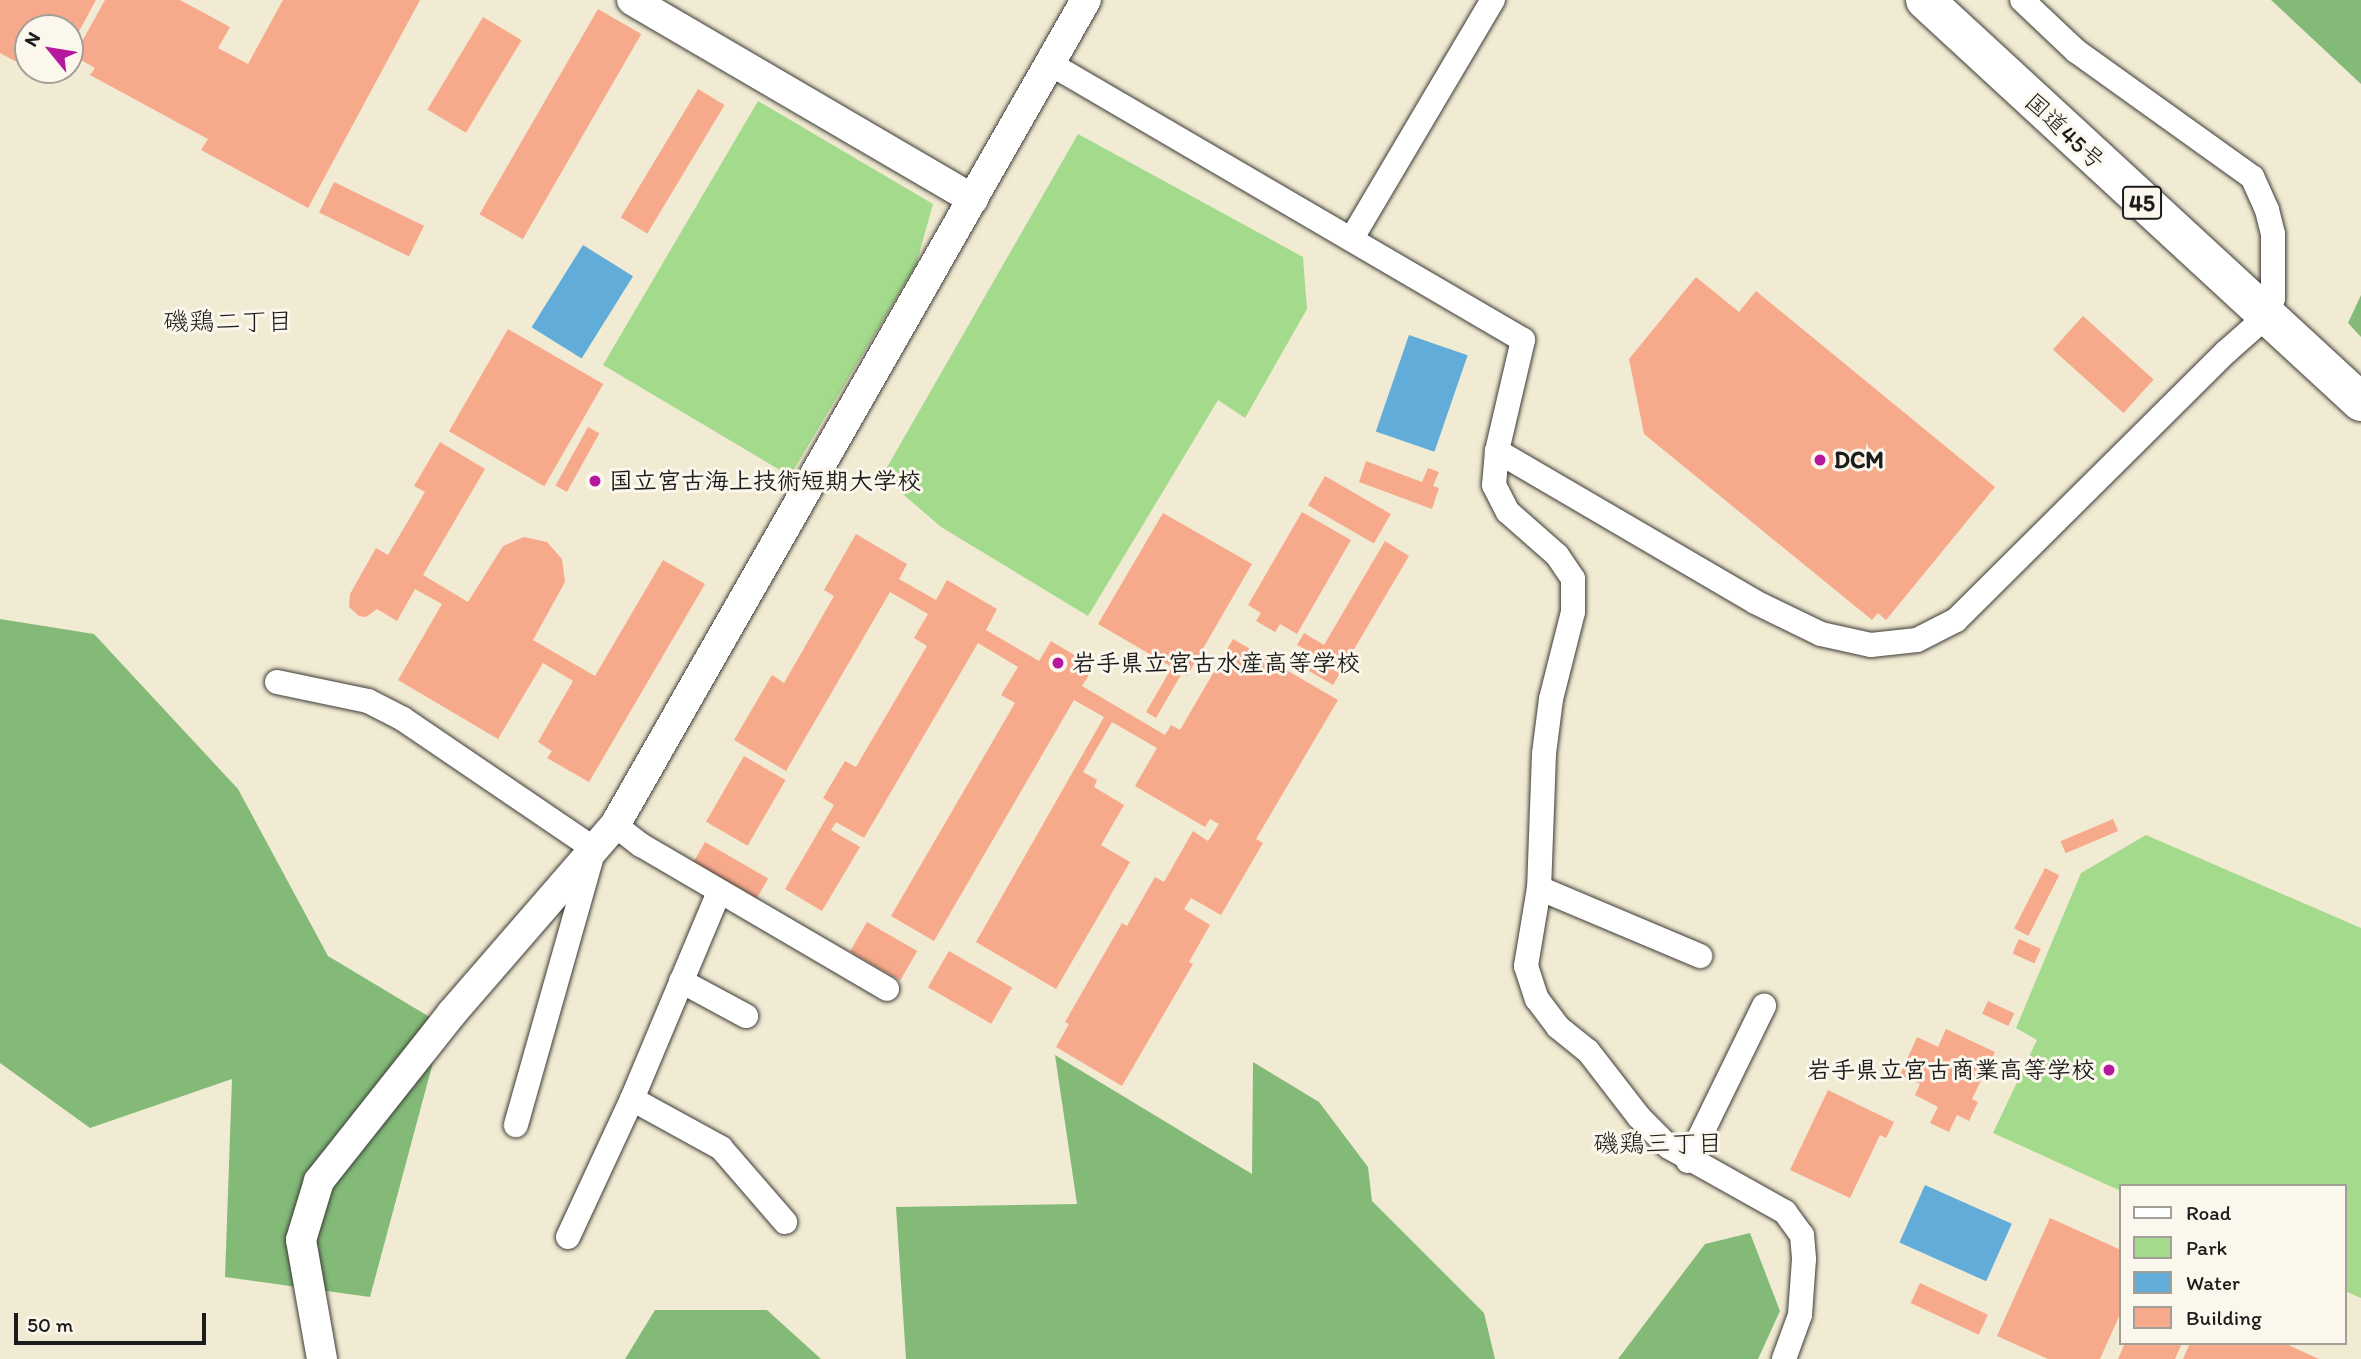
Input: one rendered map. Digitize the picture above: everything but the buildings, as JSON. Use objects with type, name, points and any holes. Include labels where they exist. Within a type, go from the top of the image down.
[{"type":"highway","name":"国道45号","points":[[1925,0],[2138,199],[2269,314],[2361,402]]},
{"type":"street","points":[[632,0],[972,199]]},
{"type":"street","points":[[323,1359],[301,1240],[319,1181],[452,1013],[615,825],[1086,0]]},
{"type":"street","points":[[1352,238],[1493,0]]},
{"type":"street","points":[[1497,451],[1755,602],[1821,634],[1871,645],[1917,640],[1956,620],[2226,352],[2269,314],[2275,268],[2273,234],[2267,210],[2252,177],[2076,51],[2025,1]]},
{"type":"street","points":[[1049,64],[1352,238],[1523,340],[1497,451],[1494,485],[1508,512],[1557,555],[1573,579],[1573,612],[1551,699],[1544,754],[1539,803],[1539,888],[1526,966],[1537,999],[1558,1027],[1597,1061],[1639,1117],[1669,1147],[1688,1161],[1785,1212],[1802,1235],[1804,1259],[1800,1315],[1784,1359]]},
{"type":"street","points":[[276,682],[368,701],[403,719],[594,849]]},
{"type":"street","points":[[615,825],[641,845],[887,989]]},
{"type":"street","points":[[516,1125],[594,849]]},
{"type":"street","points":[[1539,888],[1700,956]]},
{"type":"street","points":[[568,1237],[632,1099],[719,892]]},
{"type":"street","points":[[681,981],[746,1016]]},
{"type":"street","points":[[1688,1161],[1764,1006]]},
{"type":"street","points":[[632,1099],[721,1148],[785,1222]]},
{"type":"green space","points":[[2271,0],[2361,0],[2361,84]]},
{"type":"green space","points":[[758,101],[933,204],[916,265],[790,476],[603,365]]},
{"type":"green space","points":[[1078,134],[1303,257],[1307,309],[1245,418],[1218,400],[1088,616],[941,527],[882,476]]},
{"type":"green space","points":[[2361,295],[2361,337],[2348,323]]},
{"type":"green space","points":[[0,619],[94,634],[238,789],[328,956],[443,1025],[370,1297],[225,1277],[232,1079],[90,1128],[0,1063]]},
{"type":"green space","points":[[2146,835],[2361,928],[2361,1298],[2347,1292],[2347,1184],[2120,1184],[2120,1191],[1993,1133],[2037,1040],[2016,1028],[2081,873]]},
{"type":"green space","points":[[1055,1055],[1252,1174],[1253,1062],[1319,1102],[1368,1167],[1372,1201],[1484,1313],[1495,1359],[906,1359],[896,1207],[1077,1204]]},
{"type":"green space","points":[[1750,1233],[1780,1311],[1758,1359],[1618,1359],[1705,1244]]},
{"type":"green space","points":[[655,1310],[767,1310],[821,1359],[625,1359]]},
{"type":"water","points":[[583,245],[633,276],[582,359],[532,327]]},
{"type":"water","points":[[1409,335],[1468,355],[1434,452],[1376,431]]},
{"type":"water","points":[[1925,1185],[2012,1224],[1986,1281],[1899,1243]]},
{"type":"place","name":"DCM","points":[[1820,460]]},
{"type":"place","name":"国立宮古海上技術短期大学校","points":[[595,481]]},
{"type":"place","name":"岩手県立宮古水産高等学校","points":[[1058,663]]},
{"type":"place","name":"岩手県立宮古商業高等学校","points":[[2109,1070]]},
{"type":"district","name":"磯鶏二丁目","points":[[228,322]]},
{"type":"district","name":"磯鶏三丁目","points":[[1658,1144]]}]
